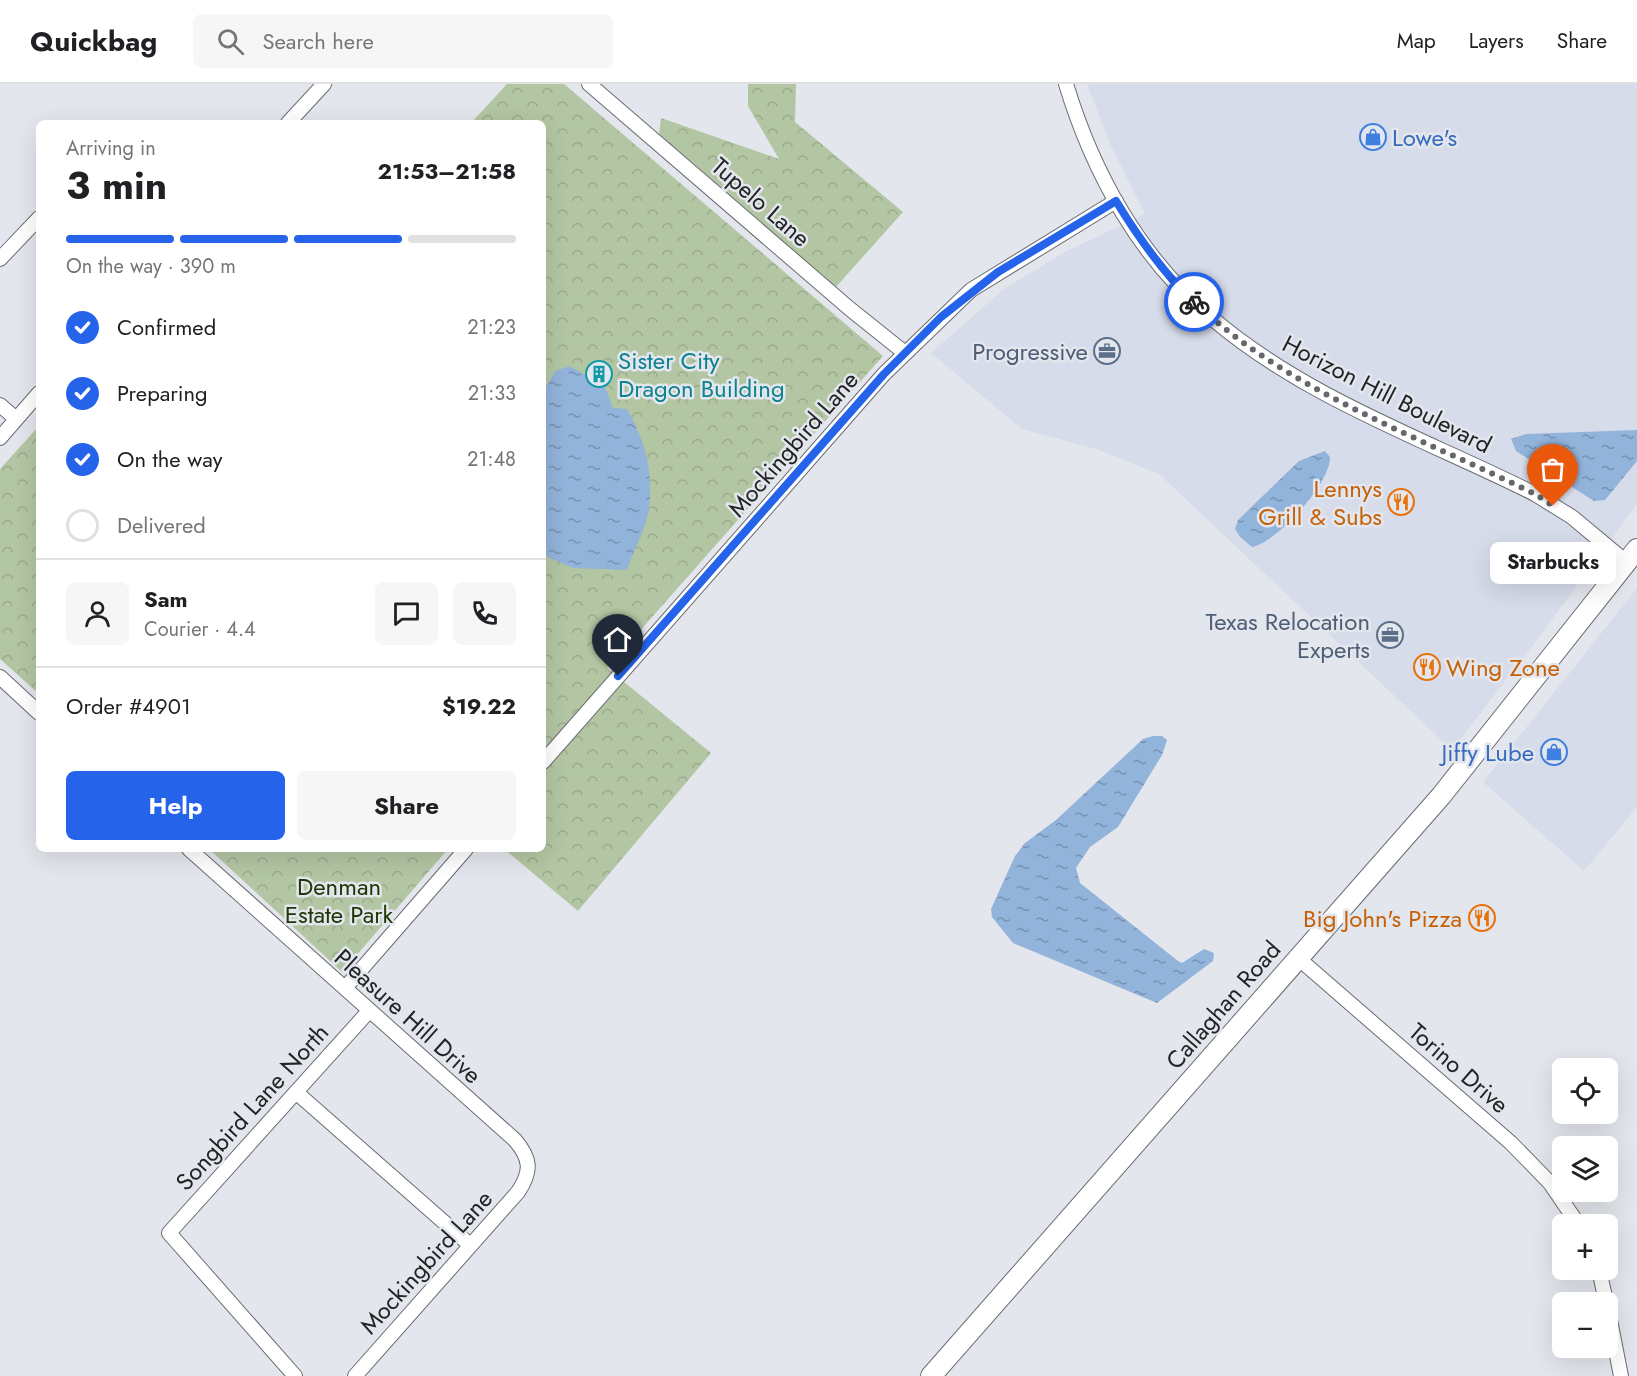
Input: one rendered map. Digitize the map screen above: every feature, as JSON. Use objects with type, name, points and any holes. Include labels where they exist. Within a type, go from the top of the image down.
[{"type":"main road","name":"Callaghan Road","points":[[931,1376],[1441,796],[1632,555]]},
{"type":"street","points":[[291,120],[324,84]]},
{"type":"street","name":"Tupelo Lane","points":[[589,84],[841,302],[905,353]]},
{"type":"street","name":"Horizon Hill Boulevard","points":[[1066,84],[1094,163],[1131,226],[1176,285],[1212,319],[1252,350],[1299,379],[1535,494],[1632,555]]},
{"type":"street","name":"Mockingbird Lane","points":[[546,759],[905,353],[971,290],[1116,201]]},
{"type":"street","points":[[0,259],[36,221]]},
{"type":"street","points":[[0,438],[36,396]]},
{"type":"street","points":[[0,405],[15,418]]},
{"type":"street","points":[[0,677],[36,710]]},
{"type":"street","name":"Pleasure Hill Drive","points":[[192,852],[515,1140],[530,1162],[528,1175]]},
{"type":"street","points":[[345,988],[463,852]]},
{"type":"street","name":"Torino Drive","points":[[1298,958],[1530,1161],[1571,1214]]},
{"type":"street","name":"Songbird Lane North","points":[[295,1376],[169,1233],[369,1011]]},
{"type":"street","points":[[297,1093],[470,1245]]},
{"type":"street","name":"Mockingbird Lane","points":[[355,1376],[518,1192],[528,1175]]},
{"type":"street","points":[[1617,1358],[1621,1376]]},
{"type":"shaded area","points":[[1087,84],[1637,84],[1637,504],[1452,750],[1159,474],[1096,449],[1022,429],[931,353],[1004,289],[1065,252],[1145,214],[1111,146]]},
{"type":"shaded area","points":[[1637,588],[1637,807],[1584,871],[1483,782]]},
{"type":"green space","points":[[507,84],[564,84],[883,356],[607,668],[711,753],[578,911],[508,852],[546,852],[546,120],[474,120]]},
{"type":"green space","points":[[748,84],[796,84],[795,122],[903,212],[835,288],[659,135],[661,118],[779,159],[748,106]]},
{"type":"green space","points":[[36,429],[36,691],[0,659],[0,469]]},
{"type":"green space","name":"Denman Estate Park","points":[[212,852],[445,852],[342,972]]},
{"type":"water","points":[[570,366],[605,387],[613,408],[627,409],[639,433],[647,459],[650,499],[644,527],[627,570],[573,568],[546,556],[546,388],[555,371]]},
{"type":"water","points":[[1637,430],[1637,461],[1605,500],[1594,501],[1516,451],[1511,439],[1526,434]]},
{"type":"water","points":[[1325,451],[1330,457],[1328,468],[1322,481],[1301,510],[1263,543],[1252,547],[1240,537],[1235,529],[1238,520],[1299,461]]},
{"type":"water","points":[[1162,736],[1167,740],[1162,755],[1118,827],[1090,847],[1076,868],[1080,883],[1178,961],[1182,963],[1204,949],[1214,953],[1213,961],[1157,1003],[1013,943],[992,917],[991,909],[1015,856],[1025,843],[1056,820],[1143,739]]},
{"type":"way so far","points":[[1194,302],[1252,350],[1299,379],[1535,494],[1553,506]]},
{"type":"place","name":"Lowe's","points":[[1373,137]]},
{"type":"place","name":"Progressive","points":[[1107,351]]},
{"type":"place","name":"Sister City Dragon Building","points":[[599,374]]},
{"type":"place","name":"Lennys Grill & Subs","points":[[1401,502]]},
{"type":"place","name":"Starbucks","points":[[1553,506]]},
{"type":"place","name":"Texas Relocation Experts","points":[[1390,635]]},
{"type":"place","name":"Wing Zone","points":[[1427,667]]},
{"type":"place","name":"Jiffy Lube","points":[[1554,752]]},
{"type":"place","name":"Big John's Pizza","points":[[1482,918]]},
{"type":"route","points":[[618,676],[884,374],[971,290],[998,272],[1116,201],[1131,226],[1176,285],[1194,302]]}]
